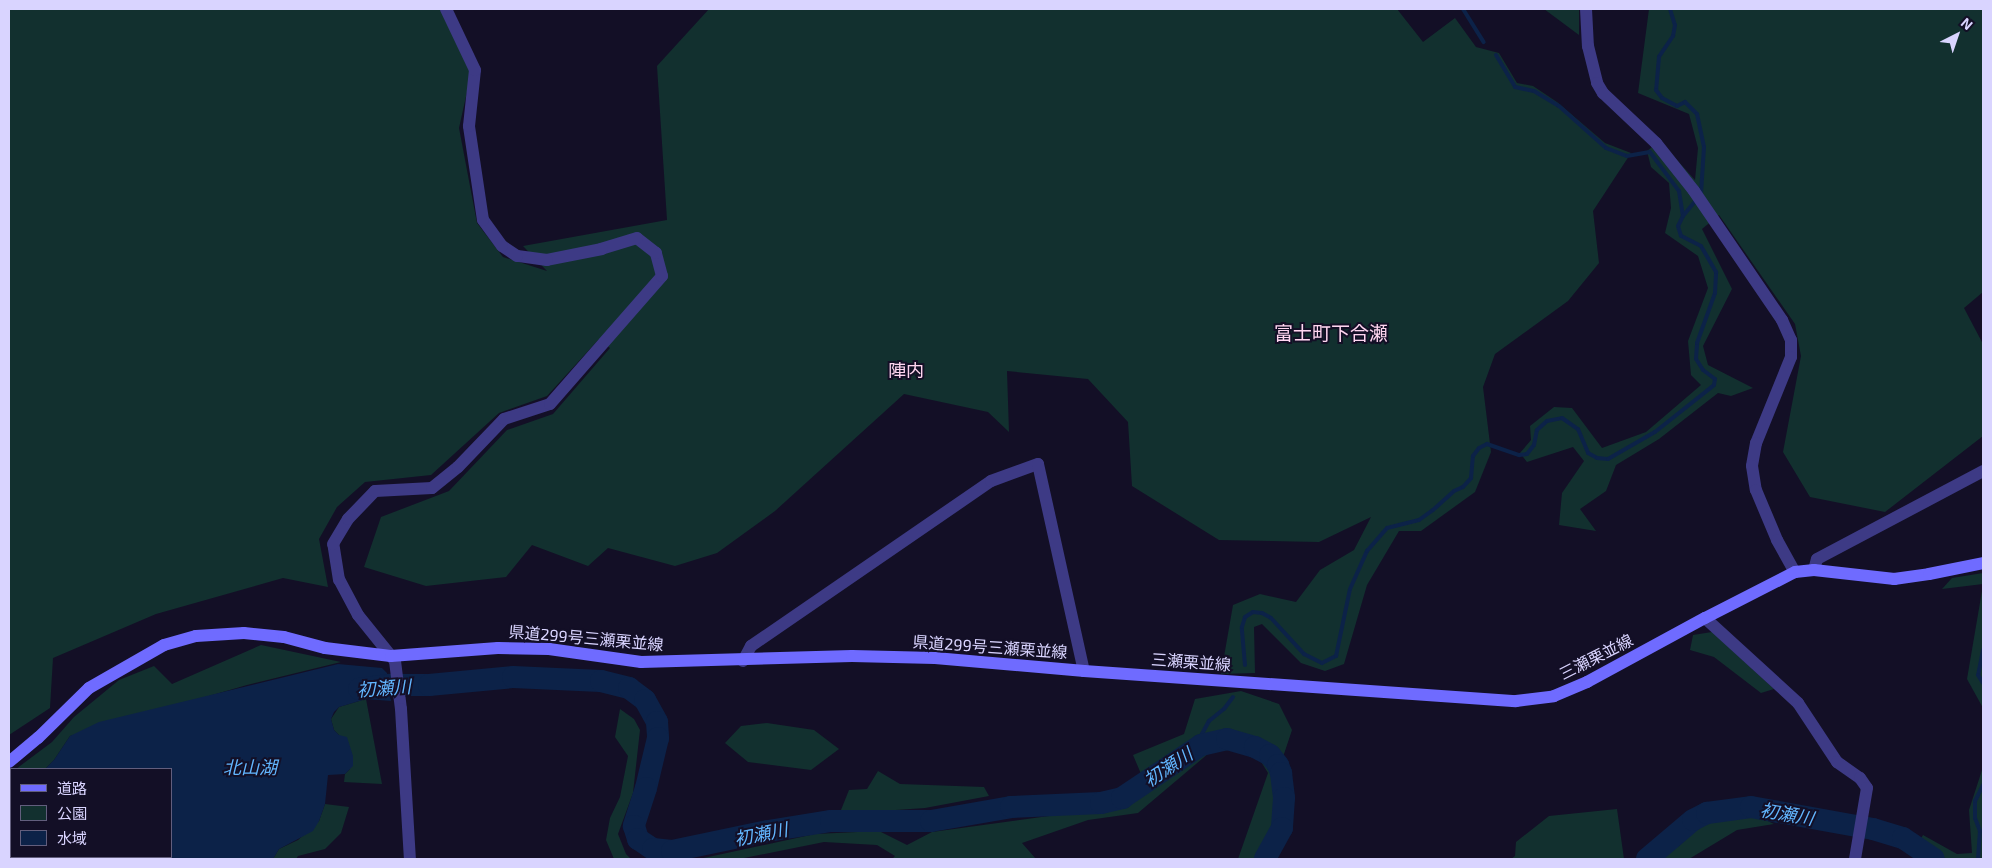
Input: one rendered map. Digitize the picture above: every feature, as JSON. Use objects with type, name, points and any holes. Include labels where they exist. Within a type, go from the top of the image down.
[{"type":"main road","name":"三瀬栗並線","points":[[1084,671],[1516,700],[1554,696],[1587,682],[1795,572],[1814,570],[1894,578],[1929,574],[1983,563]]},
{"type":"main road","name":"県道299号三瀬栗並線","points":[[9,762],[38,738],[89,688],[164,645],[196,636],[244,633],[284,637],[325,648],[393,658],[498,648],[549,648],[641,662],[852,656],[935,658],[1084,671]]},
{"type":"street","points":[[410,859],[401,709],[393,658],[358,615],[339,580],[333,544],[348,519],[375,491],[432,488],[458,467],[504,419],[550,404],[662,276],[656,253],[637,238],[602,249],[547,260],[517,256],[502,246],[483,220],[470,135],[469,126],[476,70],[446,9]]},
{"type":"street","points":[[1586,9],[1588,46],[1597,84],[1603,93],[1656,143],[1706,206],[1782,320],[1791,340],[1792,356],[1756,443],[1752,466],[1756,490],[1777,540],[1795,572]]},
{"type":"street","points":[[743,660],[752,646],[991,481],[1038,464],[1084,671]]},
{"type":"street","points":[[1814,570],[1817,559],[1983,471]]},
{"type":"street","points":[[1705,618],[1798,703],[1837,762],[1860,778],[1867,788],[1856,853]]},
{"type":"green space","points":[[9,9],[440,9],[471,74],[459,128],[477,223],[503,257],[547,271],[523,246],[667,220],[657,66],[709,9],[1397,9],[1423,42],[1455,18],[1476,47],[1499,53],[1517,83],[1533,86],[1557,102],[1605,143],[1631,153],[1593,211],[1599,263],[1568,301],[1495,354],[1483,387],[1491,452],[1475,492],[1421,531],[1399,531],[1367,585],[1344,664],[1325,671],[1301,663],[1262,624],[1254,627],[1255,673],[1221,674],[1233,605],[1260,594],[1296,602],[1320,570],[1354,550],[1371,517],[1319,542],[1219,540],[1132,486],[1128,422],[1088,379],[1007,371],[1009,432],[988,412],[904,394],[775,511],[717,553],[675,566],[608,548],[588,566],[532,545],[506,577],[426,586],[364,567],[381,517],[449,491],[507,430],[553,414],[610,348],[599,339],[547,396],[499,413],[431,475],[365,482],[337,507],[319,539],[328,587],[283,578],[156,614],[53,658],[50,708],[9,735]]},
{"type":"green space","points":[[1544,9],[1579,9],[1579,35]]},
{"type":"green space","points":[[1649,9],[1983,9],[1983,292],[1964,308],[1983,344],[1983,436],[1885,512],[1810,497],[1783,452],[1801,356],[1795,324],[1719,215],[1702,229],[1732,289],[1703,346],[1708,365],[1753,388],[1731,396],[1718,393],[1659,439],[1616,465],[1606,491],[1580,509],[1596,531],[1559,525],[1562,493],[1584,461],[1573,447],[1527,462],[1520,453],[1531,440],[1530,426],[1554,407],[1572,408],[1602,448],[1646,432],[1701,385],[1691,375],[1688,341],[1708,288],[1698,256],[1665,233],[1671,208],[1669,183],[1651,167],[1647,151],[1660,141],[1695,180],[1698,148],[1689,114],[1638,93]]},
{"type":"green space","points":[[1983,573],[1983,584],[1942,589],[1952,578]]},
{"type":"green space","points":[[1983,585],[1983,708],[1967,679]]},
{"type":"green space","points":[[1712,632],[1774,689],[1761,693],[1714,657],[1690,650],[1693,635]]},
{"type":"green space","points":[[261,645],[341,662],[247,685],[70,736],[54,760],[46,768],[17,768],[52,742],[74,717],[119,680],[154,666],[172,684]]},
{"type":"green space","points":[[1241,691],[1279,704],[1292,730],[1281,763],[1280,841],[1269,859],[1238,859],[1268,773],[1260,760],[1234,749],[1209,753],[1138,813],[1088,820],[1022,843],[1036,859],[892,859],[895,856],[877,845],[824,842],[739,859],[699,859],[815,834],[879,831],[907,845],[932,832],[1129,805],[1147,788],[1133,755],[1184,734],[1195,699]]},
{"type":"green space","points":[[366,699],[382,784],[344,782],[345,774],[350,769],[339,735],[334,730],[331,719],[339,707]]},
{"type":"green space","points":[[620,709],[634,719],[640,730],[633,793],[618,834],[626,854],[631,859],[614,859],[606,840],[610,818],[620,797],[628,756],[615,737]]},
{"type":"green space","points":[[767,723],[814,730],[839,749],[811,770],[748,762],[725,743],[741,726]]},
{"type":"green space","points":[[1983,767],[1983,859],[1946,859],[1920,840],[1923,835],[1957,854],[1972,853],[1969,810]]},
{"type":"green space","points":[[878,771],[900,784],[984,787],[989,796],[925,808],[866,812],[841,810],[849,790],[867,789]]},
{"type":"green space","points":[[325,804],[349,807],[341,833],[325,849],[298,856],[296,859],[273,859],[279,849],[298,840],[319,821]]},
{"type":"green space","points":[[1617,809],[1624,859],[1511,859],[1515,856],[1516,842],[1549,816]]},
{"type":"green space","points":[[1751,813],[1774,824],[1737,830],[1689,859],[1657,859],[1679,846],[1709,818]]},
{"type":"water","name":"北山湖","points":[[338,664],[382,668],[387,673],[391,701],[366,699],[339,707],[334,712],[331,719],[334,730],[339,735],[347,737],[353,756],[353,766],[345,774],[328,775],[325,804],[313,831],[279,849],[273,859],[9,859],[10,803],[10,858],[172,858],[172,768],[46,768],[54,760],[70,736],[99,722]]},
{"type":"waterway","points":[[1463,9],[1484,42]]},
{"type":"waterway","points":[[1670,9],[1675,25],[1673,36],[1659,57],[1656,90],[1662,98],[1677,106],[1685,102],[1697,114],[1704,147],[1701,193]]},
{"type":"waterway","points":[[1496,55],[1515,87],[1534,91],[1559,106],[1606,148],[1627,156],[1650,152],[1679,191],[1683,216]]},
{"type":"waterway","points":[[1245,665],[1242,627],[1245,617],[1253,612],[1262,613],[1271,618],[1304,654],[1322,663],[1336,656],[1350,589],[1367,551],[1387,528],[1419,520],[1454,491],[1463,487],[1471,478],[1473,456],[1479,448],[1487,444],[1519,455],[1527,454],[1534,445],[1537,430],[1547,421],[1562,418],[1578,429],[1588,453],[1597,458],[1608,459],[1655,432],[1714,385],[1715,379],[1703,370],[1696,359],[1697,343],[1715,293],[1716,272],[1701,246],[1681,236],[1678,226],[1683,216],[1697,199]]},
{"type":"waterway","points":[[1983,650],[1978,675],[1983,683]]},
{"type":"waterway","name":"初瀬川","points":[[359,689],[389,685],[429,685],[513,677],[601,681],[629,688],[645,700],[657,722],[658,738],[646,788],[634,826],[638,839],[653,849],[672,851],[768,831],[831,821],[931,821],[1011,807],[1101,803],[1122,798],[1201,745],[1227,739],[1255,747],[1270,755],[1278,765],[1281,773],[1284,798],[1282,828],[1265,859]]},
{"type":"waterway","points":[[1201,745],[1202,734],[1209,721],[1224,709],[1233,697]]},
{"type":"waterway","points":[[1978,859],[1980,831],[1975,818],[1975,801],[1983,785]]},
{"type":"waterway","name":"初瀬川","points":[[1647,859],[1693,820],[1707,813],[1751,807],[1873,829],[1903,838],[1934,859]]},
{"type":"district","name":"富士町下合瀬","points":[[1331,333]]},
{"type":"district","name":"陣内","points":[[906,370]]}]
